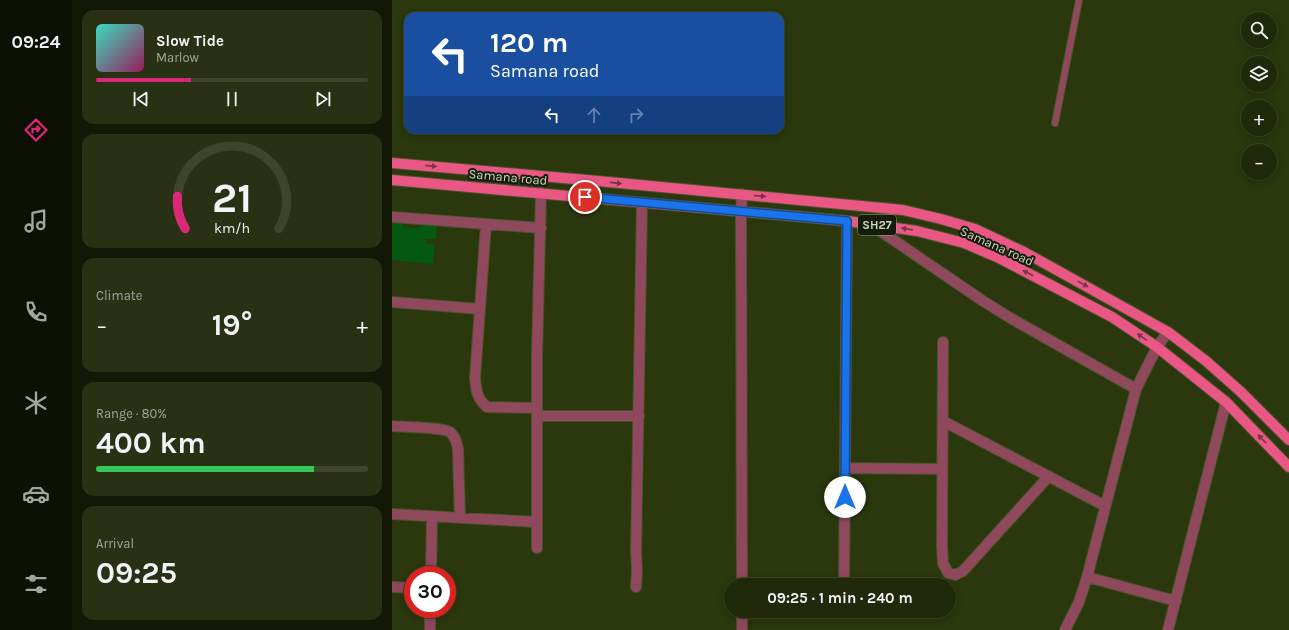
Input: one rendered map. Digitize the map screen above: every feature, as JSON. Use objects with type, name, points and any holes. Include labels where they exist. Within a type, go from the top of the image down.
[{"type":"main road","name":"Samana road","points":[[392,163],[903,210],[975,229],[1062,272],[1168,332],[1206,361],[1241,392],[1289,440]]},
{"type":"main road","name":"Samana road","points":[[392,180],[847,221],[917,231],[964,243],[999,258],[1112,317],[1157,347],[1226,402],[1289,467]]},
{"type":"street","points":[[536,548],[541,193]]},
{"type":"street","points":[[742,194],[742,578]]},
{"type":"street","points":[[636,587],[642,203]]},
{"type":"street","points":[[392,217],[541,228]]},
{"type":"street","points":[[844,578],[847,221]]},
{"type":"street","points":[[486,224],[475,378],[477,393],[481,402],[488,407],[537,412],[639,416]]},
{"type":"street","points":[[870,224],[1012,319],[1136,389]]},
{"type":"street","points":[[392,302],[480,309]]},
{"type":"street","points":[[1064,630],[1079,602],[1087,577],[1136,389],[1157,347],[1168,332]]},
{"type":"street","points":[[944,342],[942,547],[943,563],[948,573],[954,575],[963,571],[1049,476]]},
{"type":"street","points":[[1168,630],[1226,402]]},
{"type":"street","points":[[943,421],[1105,506]]},
{"type":"street","points":[[392,426],[440,429],[449,431],[456,439],[458,449],[460,518]]},
{"type":"street","points":[[845,468],[942,469]]},
{"type":"street","points":[[392,514],[537,522]]},
{"type":"street","points":[[431,566],[432,516]]},
{"type":"street","points":[[1087,577],[1176,601]]},
{"type":"street","points":[[392,587],[404,588]]},
{"type":"street","points":[[430,618],[430,630]]},
{"type":"street","points":[[742,618],[742,630]]},
{"type":"lane","points":[[1055,123],[1079,0]]},
{"type":"building","points":[[392,220],[403,221],[403,227],[419,228],[420,223],[437,224],[436,239],[426,239],[425,243],[435,244],[433,264],[392,260]]},
{"type":"route","points":[[585,197],[847,221],[845,497]]}]
